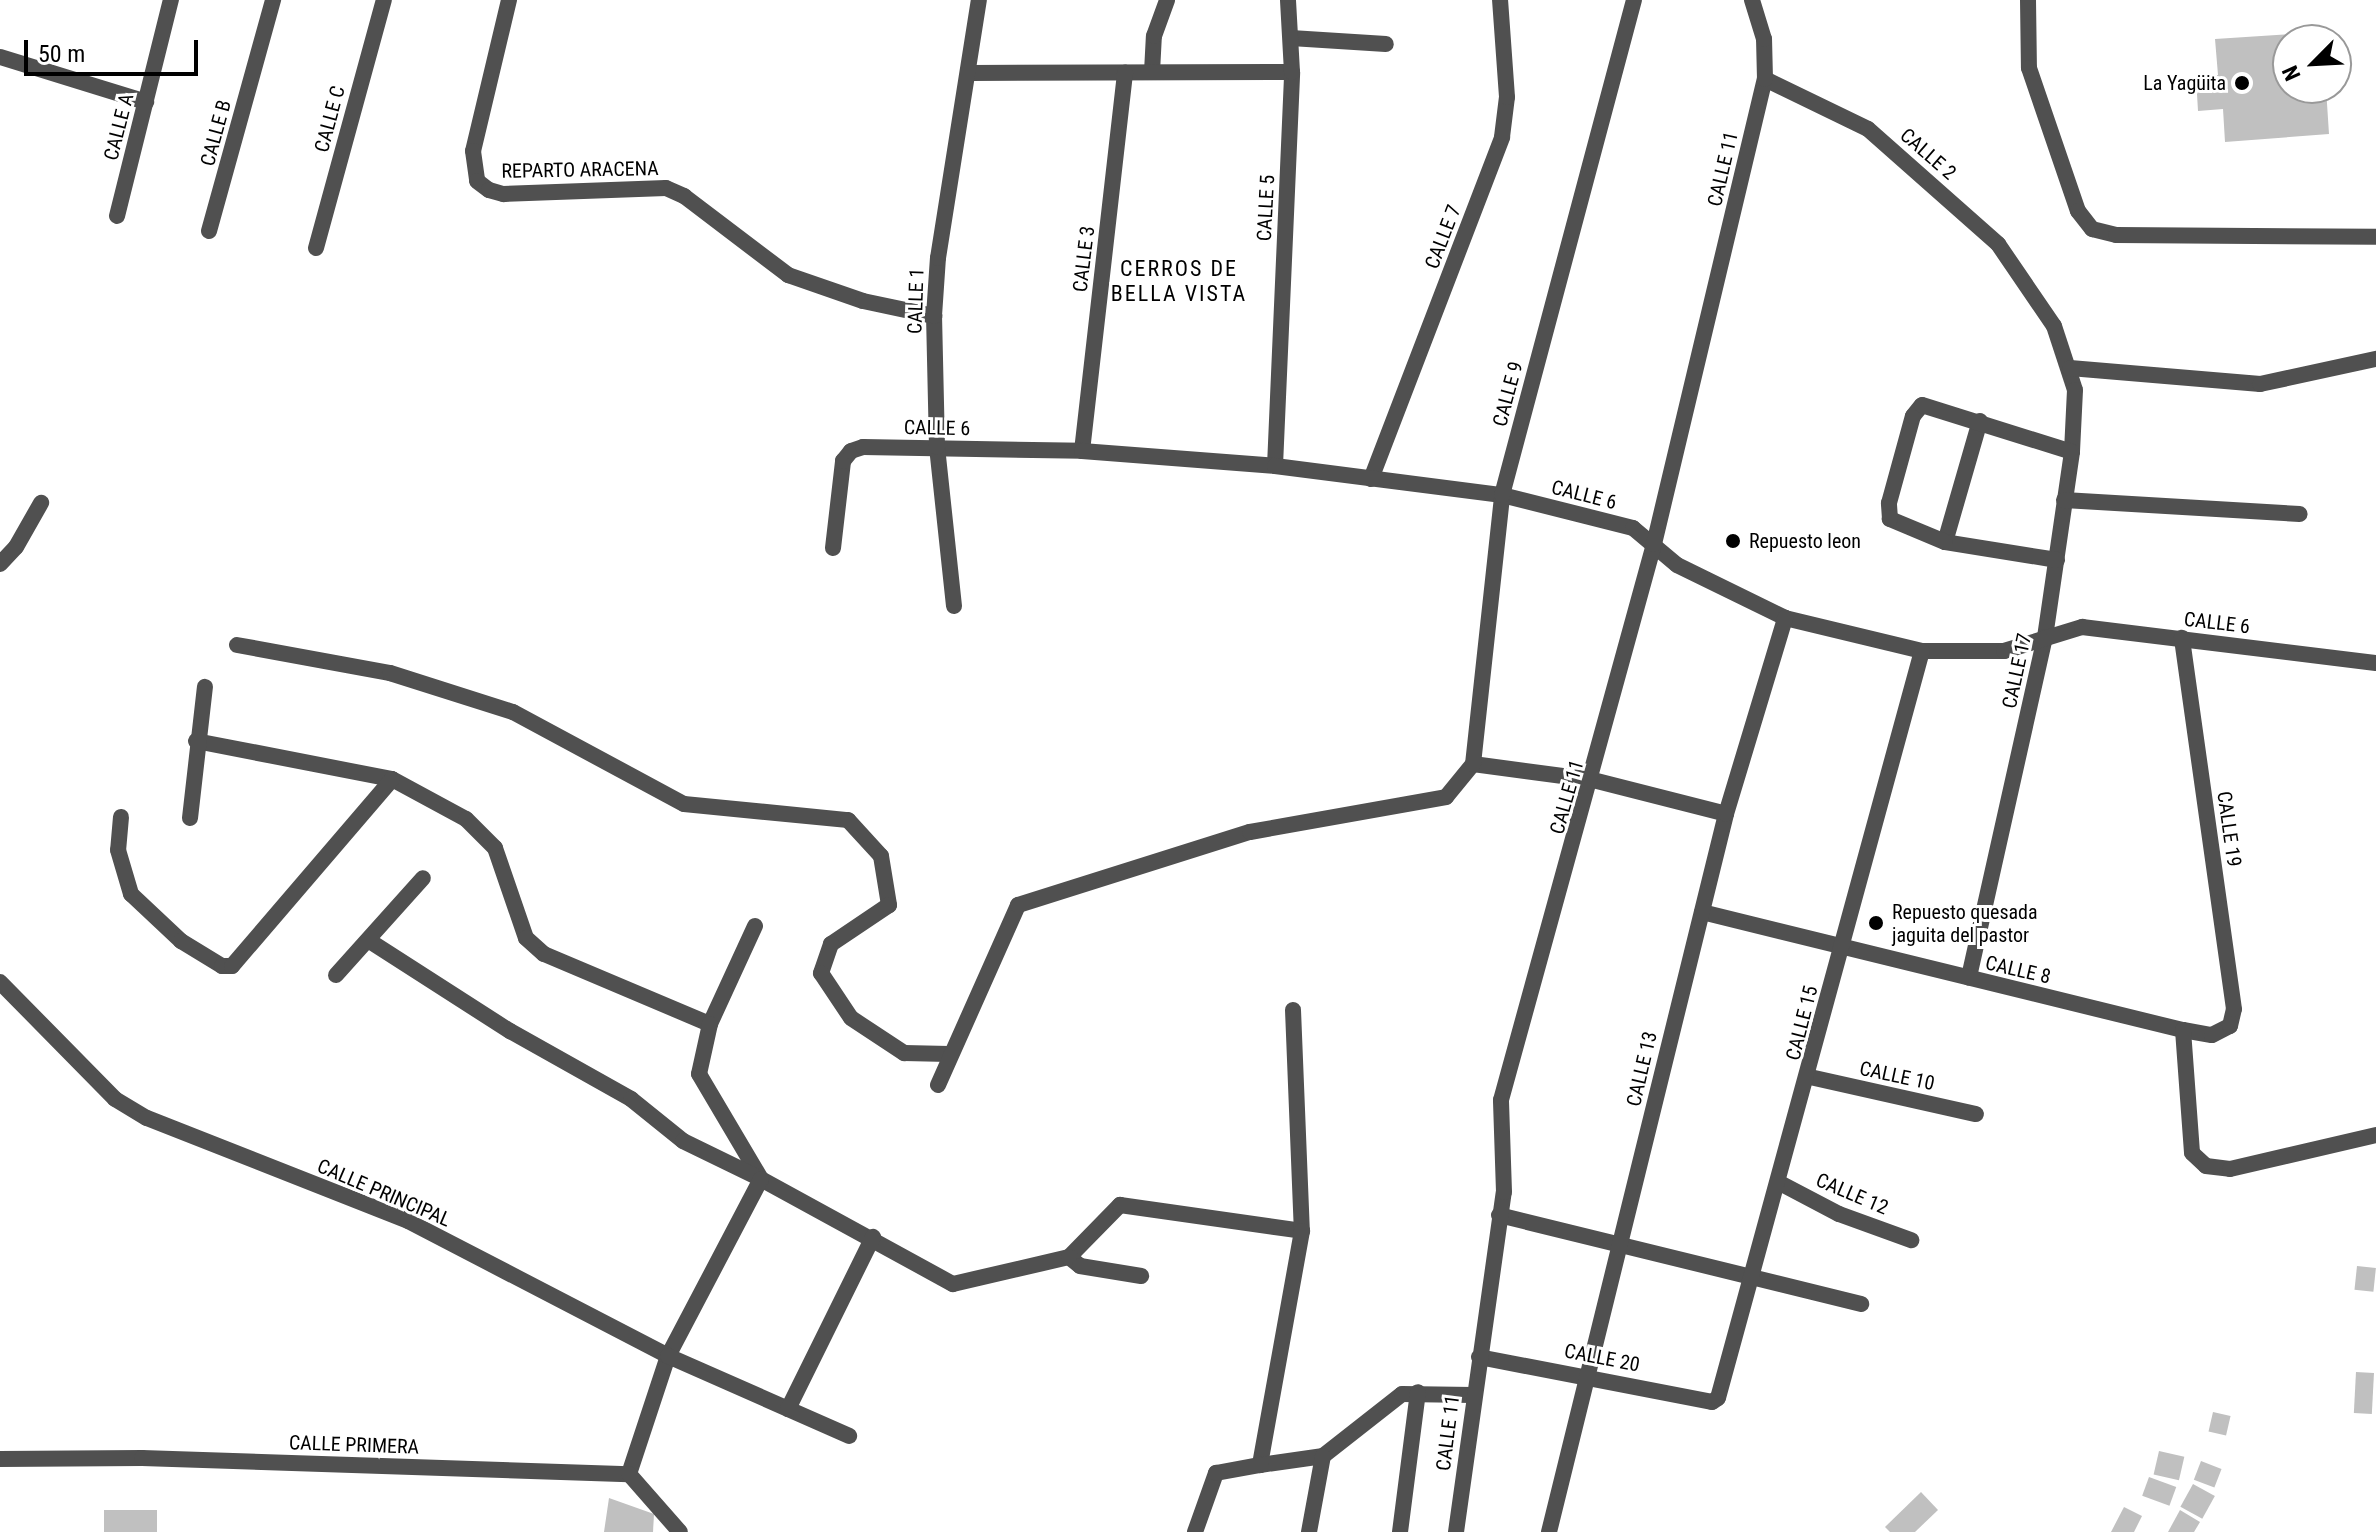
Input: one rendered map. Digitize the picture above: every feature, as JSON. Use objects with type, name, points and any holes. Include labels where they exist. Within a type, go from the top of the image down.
[{"type":"street","name":"CALLE A","points":[[117,216],[171,0]]},
{"type":"street","name":"CALLE B","points":[[209,231],[273,0]]},
{"type":"street","name":"CALLE C","points":[[316,248],[384,0]]},
{"type":"street","name":"REPARTO ARACENA","points":[[509,0],[473,151],[477,181],[489,190],[503,194],[666,188],[684,196],[788,275],[863,301],[934,316]]},
{"type":"street","name":"CALLE 1","points":[[954,606],[937,447],[934,316],[946,203],[970,73],[979,0]]},
{"type":"street","points":[[1152,72],[1154,36],[1167,0]]},
{"type":"street","name":"CALLE 5","points":[[1275,466],[1292,72],[1288,0]]},
{"type":"street","name":"CALLE 7","points":[[1371,479],[1502,137],[1507,97],[1500,0]]},
{"type":"street","name":"CALLE 9","points":[[1473,764],[1502,495],[1634,0]]},
{"type":"street","points":[[1752,0],[1764,39],[1765,79]]},
{"type":"street","points":[[2028,0],[2029,68],[2078,211],[2092,229],[2116,235],[2376,237]]},
{"type":"street","points":[[1291,38],[1386,44]]},
{"type":"street","points":[[0,57],[146,102]]},
{"type":"street","name":"CALLE 3","points":[[1082,451],[1125,72]]},
{"type":"street","points":[[970,73],[1292,72]]},
{"type":"street","name":"CALLE 2","points":[[1765,79],[1868,129],[1998,244],[2054,326],[2070,368]]},
{"type":"street","name":"CALLE 11","points":[[1456,1532],[1499,1215],[1501,1100],[1593,780],[1654,544],[1765,79]]},
{"type":"street","points":[[2070,368],[2260,384],[2376,359]]},
{"type":"street","name":"CALLE 17","points":[[1969,978],[2045,637],[2076,410],[2070,368]]},
{"type":"street","points":[[2057,560],[1945,542],[1890,519],[1889,503],[1913,416],[1922,405],[1933,405],[2072,452]]},
{"type":"street","points":[[1945,542],[1980,421]]},
{"type":"street","name":"CALLE 6","points":[[833,548],[843,461],[851,451],[937,447],[1082,451],[1275,466],[1502,495],[1633,528],[1677,565],[1785,618],[1922,651],[2004,651],[2082,627],[2375,659]]},
{"type":"street","points":[[2064,500],[2300,514]]},
{"type":"street","points":[[0,564],[16,547],[41,503]]},
{"type":"street","name":"CALLE 13","points":[[1549,1532],[1622,1246],[1726,814],[1785,618]]},
{"type":"street","name":"CALLE 19","points":[[2182,638],[2234,1009],[2230,1026]]},
{"type":"street","points":[[237,645],[390,673],[513,712],[684,804],[848,820],[881,856],[889,905],[831,944],[821,973],[851,1018],[904,1053],[949,1054]]},
{"type":"street","name":"CALLE 15","points":[[1715,1401],[1810,1077],[1841,948],[1922,651]]},
{"type":"street","points":[[190,818],[196,741],[205,687]]},
{"type":"street","points":[[196,741],[392,779],[482,832],[501,862],[526,938],[544,954],[710,1024]]},
{"type":"street","points":[[938,1085],[949,1054],[1018,905],[1250,832],[1446,797],[1473,764],[1593,780],[1726,814]]},
{"type":"street","points":[[121,817],[118,850],[131,894],[181,941],[222,966],[232,966],[392,779]]},
{"type":"street","points":[[336,975],[423,878]]},
{"type":"street","name":"CALLE 8","points":[[1702,912],[2183,1030],[2212,1035],[2230,1026]]},
{"type":"street","points":[[755,926],[710,1024],[699,1074],[761,1179]]},
{"type":"street","points":[[368,940],[510,1031],[631,1099],[683,1141],[873,1237],[953,1284],[1069,1257],[1093,1236],[1112,1208],[1127,1204],[1302,1231]]},
{"type":"street","name":"CALLE PRINCIPAL","points":[[2,985],[115,1099],[147,1118],[408,1221],[668,1356],[849,1436]]},
{"type":"street","points":[[1260,1465],[1302,1231],[1293,1010]]},
{"type":"street","points":[[2183,1030],[2192,1153],[2206,1166],[2230,1169],[2376,1135]]},
{"type":"street","name":"CALLE 10","points":[[1810,1077],[1976,1114]]},
{"type":"street","points":[[680,1532],[629,1474],[668,1356],[761,1179]]},
{"type":"street","name":"CALLE 12","points":[[1778,1182],[1839,1214],[1911,1240]]},
{"type":"street","points":[[1499,1215],[1861,1304]]},
{"type":"street","points":[[788,1409],[873,1237]]},
{"type":"street","points":[[1069,1257],[1080,1266],[1141,1276]]},
{"type":"street","name":"CALLE 20","points":[[1479,1357],[1589,1375],[1715,1401]]},
{"type":"street","points":[[1400,1532],[1418,1392]]},
{"type":"street","points":[[1195,1532],[1216,1473],[1323,1456],[1378,1409],[1402,1394],[1473,1395]]},
{"type":"street","points":[[1309,1532],[1323,1456]]},
{"type":"street","name":"CALLE PRIMERA","points":[[0,1459],[629,1474]]},
{"type":"building","name":"La Yagüita","points":[[2272,35],[2272,104],[2327,104],[2329,134],[2225,142],[2223,109],[2198,111],[2196,77],[2218,75],[2215,39]]},
{"type":"building","points":[[2357,1266],[2376,1268],[2373,1292],[2354,1290]]},
{"type":"building","points":[[2356,1372],[2374,1373],[2372,1414],[2354,1413]]},
{"type":"building","points":[[2213,1412],[2231,1416],[2226,1436],[2209,1431]]},
{"type":"building","points":[[2159,1451],[2184,1457],[2179,1480],[2154,1474]]},
{"type":"building","points":[[2201,1461],[2222,1469],[2214,1488],[2194,1480]]},
{"type":"building","points":[[2149,1477],[2176,1487],[2169,1506],[2142,1496]]},
{"type":"building","points":[[2193,1484],[2215,1496],[2202,1519],[2180,1507]]},
{"type":"building","points":[[1921,1492],[1938,1510],[1915,1532],[1890,1532],[1885,1527]]},
{"type":"building","points":[[609,1498],[654,1514],[653,1532],[604,1532]]},
{"type":"building","points":[[2124,1507],[2142,1516],[2134,1532],[2111,1532]]},
{"type":"building","points":[[104,1510],[157,1510],[157,1532],[104,1532]]},
{"type":"building","points":[[2180,1510],[2200,1522],[2194,1532],[2168,1532]]},
{"type":"place","name":"La Yagüita","points":[[2242,83]]},
{"type":"place","name":"Repuesto leon","points":[[1733,541]]},
{"type":"place","name":"Repuesto quesada jaguita del pastor","points":[[1876,923]]},
{"type":"district","name":"CERROS DE BELLA VISTA","points":[[1179,280]]}]
